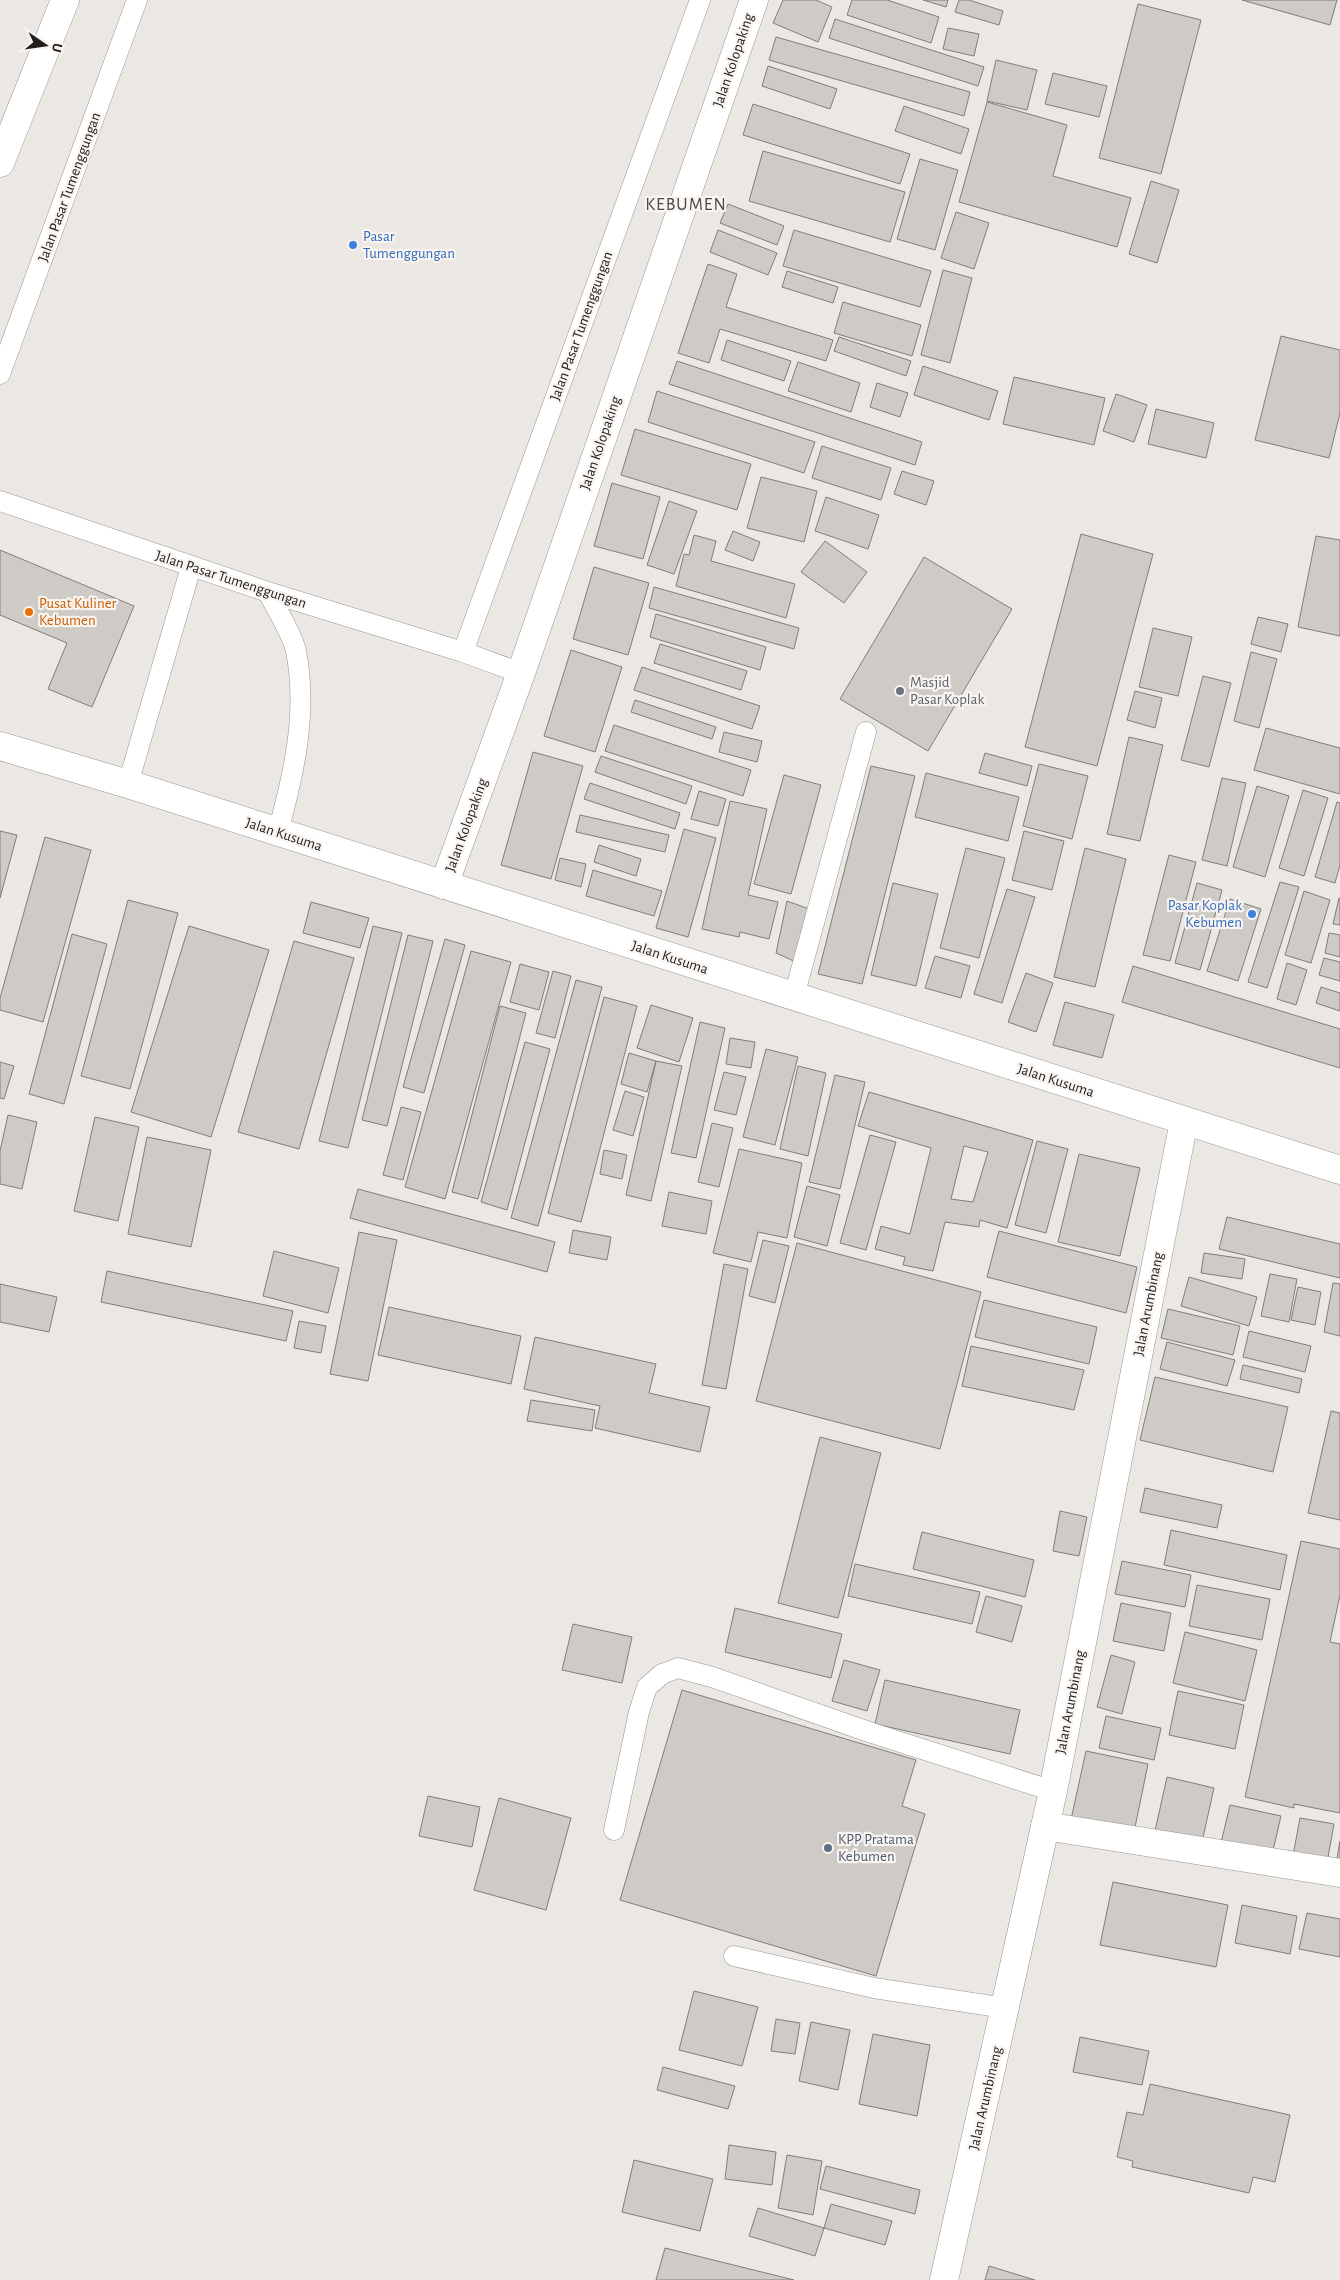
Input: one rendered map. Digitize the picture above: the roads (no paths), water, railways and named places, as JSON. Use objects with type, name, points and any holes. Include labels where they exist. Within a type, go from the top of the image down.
[{"type":"main road","points":[[0,163],[65,0]]},
{"type":"main road","name":"Jalan Kolopaking","points":[[444,885],[521,673],[754,0]]},
{"type":"main road","name":"Jalan Kusuma","points":[[0,746],[128,784],[1340,1170]]},
{"type":"main road","name":"Jalan Arumbinang","points":[[944,2280],[1053,1791],[1184,1121]]},
{"type":"main road","points":[[1045,1826],[1340,1873]]},
{"type":"lane","name":"Jalan Pasar Tumenggungan","points":[[0,374],[138,0]]},
{"type":"lane","name":"Jalan Pasar Tumenggungan","points":[[463,652],[700,0]]},
{"type":"lane","name":"Jalan Pasar Tumenggungan","points":[[0,501],[268,592],[463,652],[521,673]]},
{"type":"lane","points":[[128,784],[191,566]]},
{"type":"lane","points":[[268,592],[296,649],[302,703],[294,773],[278,832]]},
{"type":"lane","points":[[794,996],[866,732]]},
{"type":"lane","points":[[614,1830],[639,1712],[647,1687],[662,1674],[678,1668],[712,1677],[869,1732],[1053,1791]]},
{"type":"lane","points":[[734,1956],[874,1988],[1005,2008]]},
{"type":"place","name":"Pasar Tumenggungan","points":[[353,245]]},
{"type":"place","name":"Pusat Kuliner Kebumen","points":[[29,612]]},
{"type":"place","name":"Masjid Pasar Koplak","points":[[900,691]]},
{"type":"place","name":"Pasar Koplak Kebumen","points":[[1252,914]]},
{"type":"place","name":"KPP Pratama Kebumen","points":[[828,1848]]},
{"type":"district","name":"KEBUMEN","points":[[686,204]]}]
